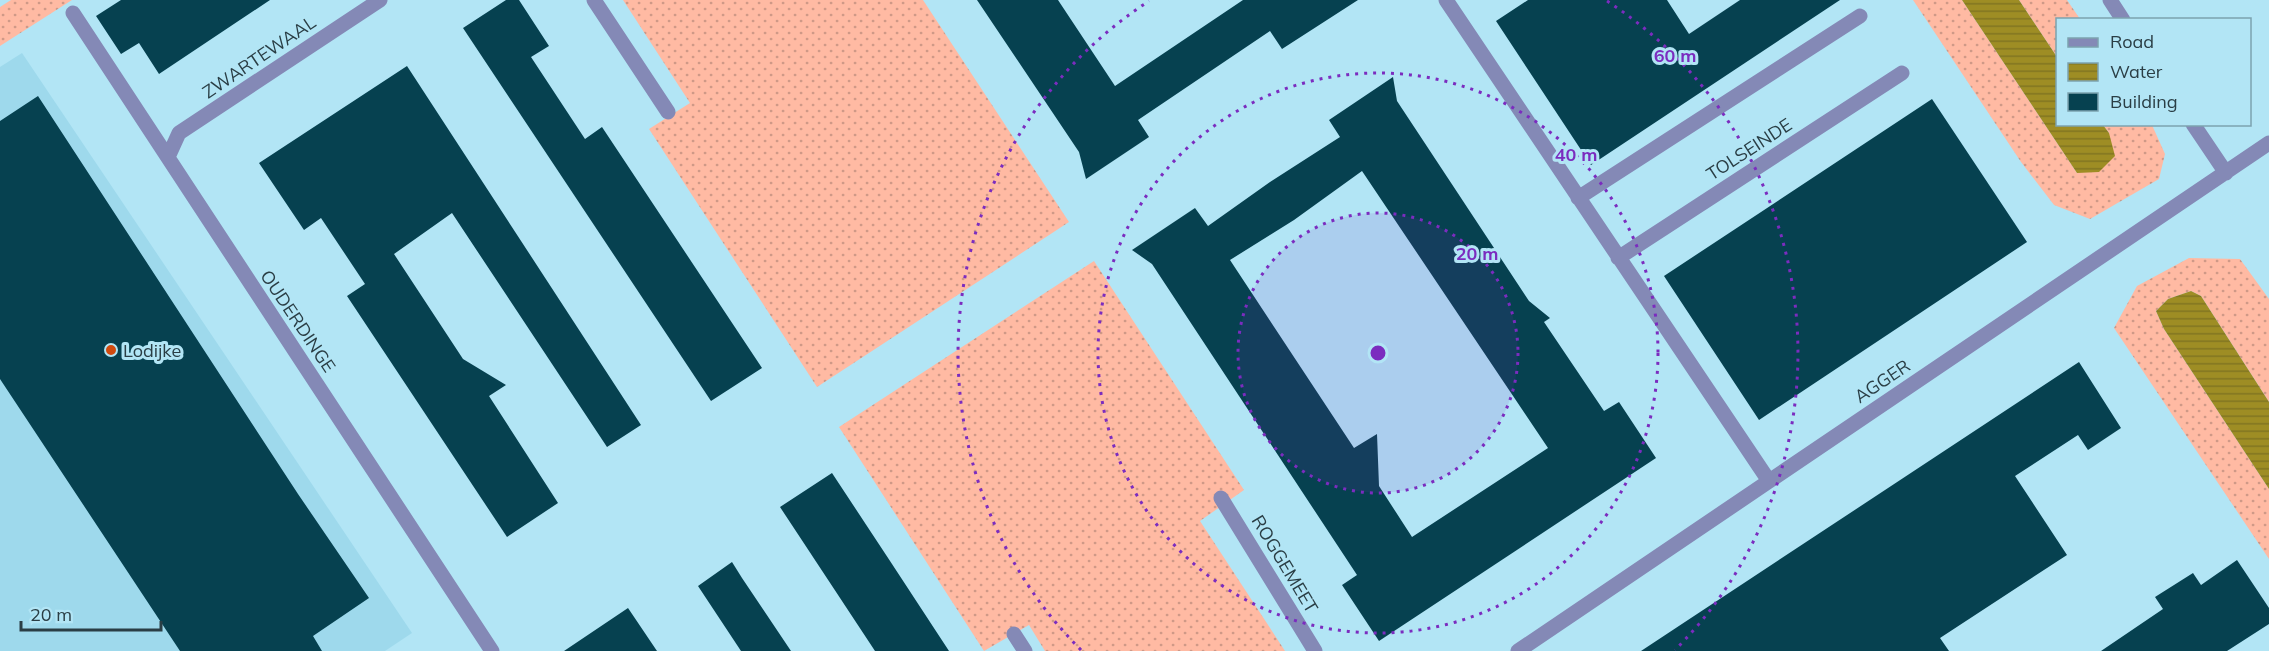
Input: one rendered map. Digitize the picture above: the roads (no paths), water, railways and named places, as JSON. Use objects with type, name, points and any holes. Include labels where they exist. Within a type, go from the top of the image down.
[{"type":"street","name":"ZWARTEWAAL","points":[[169,155],[179,133],[380,0]]},
{"type":"street","points":[[594,0],[668,112]]},
{"type":"street","points":[[1446,0],[1769,481]]},
{"type":"street","points":[[2110,0],[2122,18]]},
{"type":"street","name":"OUDERDINGE","points":[[73,12],[169,155],[175,172],[492,651]]},
{"type":"street","points":[[1578,198],[1860,16]]},
{"type":"street","name":"TOLSEINDE","points":[[1618,258],[1902,74]]},
{"type":"street","points":[[2194,126],[2226,173]]},
{"type":"street","name":"AGGER","points":[[1518,651],[2269,143]]},
{"type":"street","name":"ROGGEMEET","points":[[1221,498],[1315,651]]},
{"type":"street","points":[[1014,634],[1025,651]]},
{"type":"water","points":[[1962,0],[2019,0],[2056,56],[2056,126],[2104,126],[2109,133],[2115,156],[2099,172],[2077,173]]},
{"type":"water","points":[[2191,291],[2201,296],[2269,402],[2269,489],[2164,329],[2156,311],[2168,299]]},
{"type":"place","name":"Lodijke","points":[[111,350]]}]
